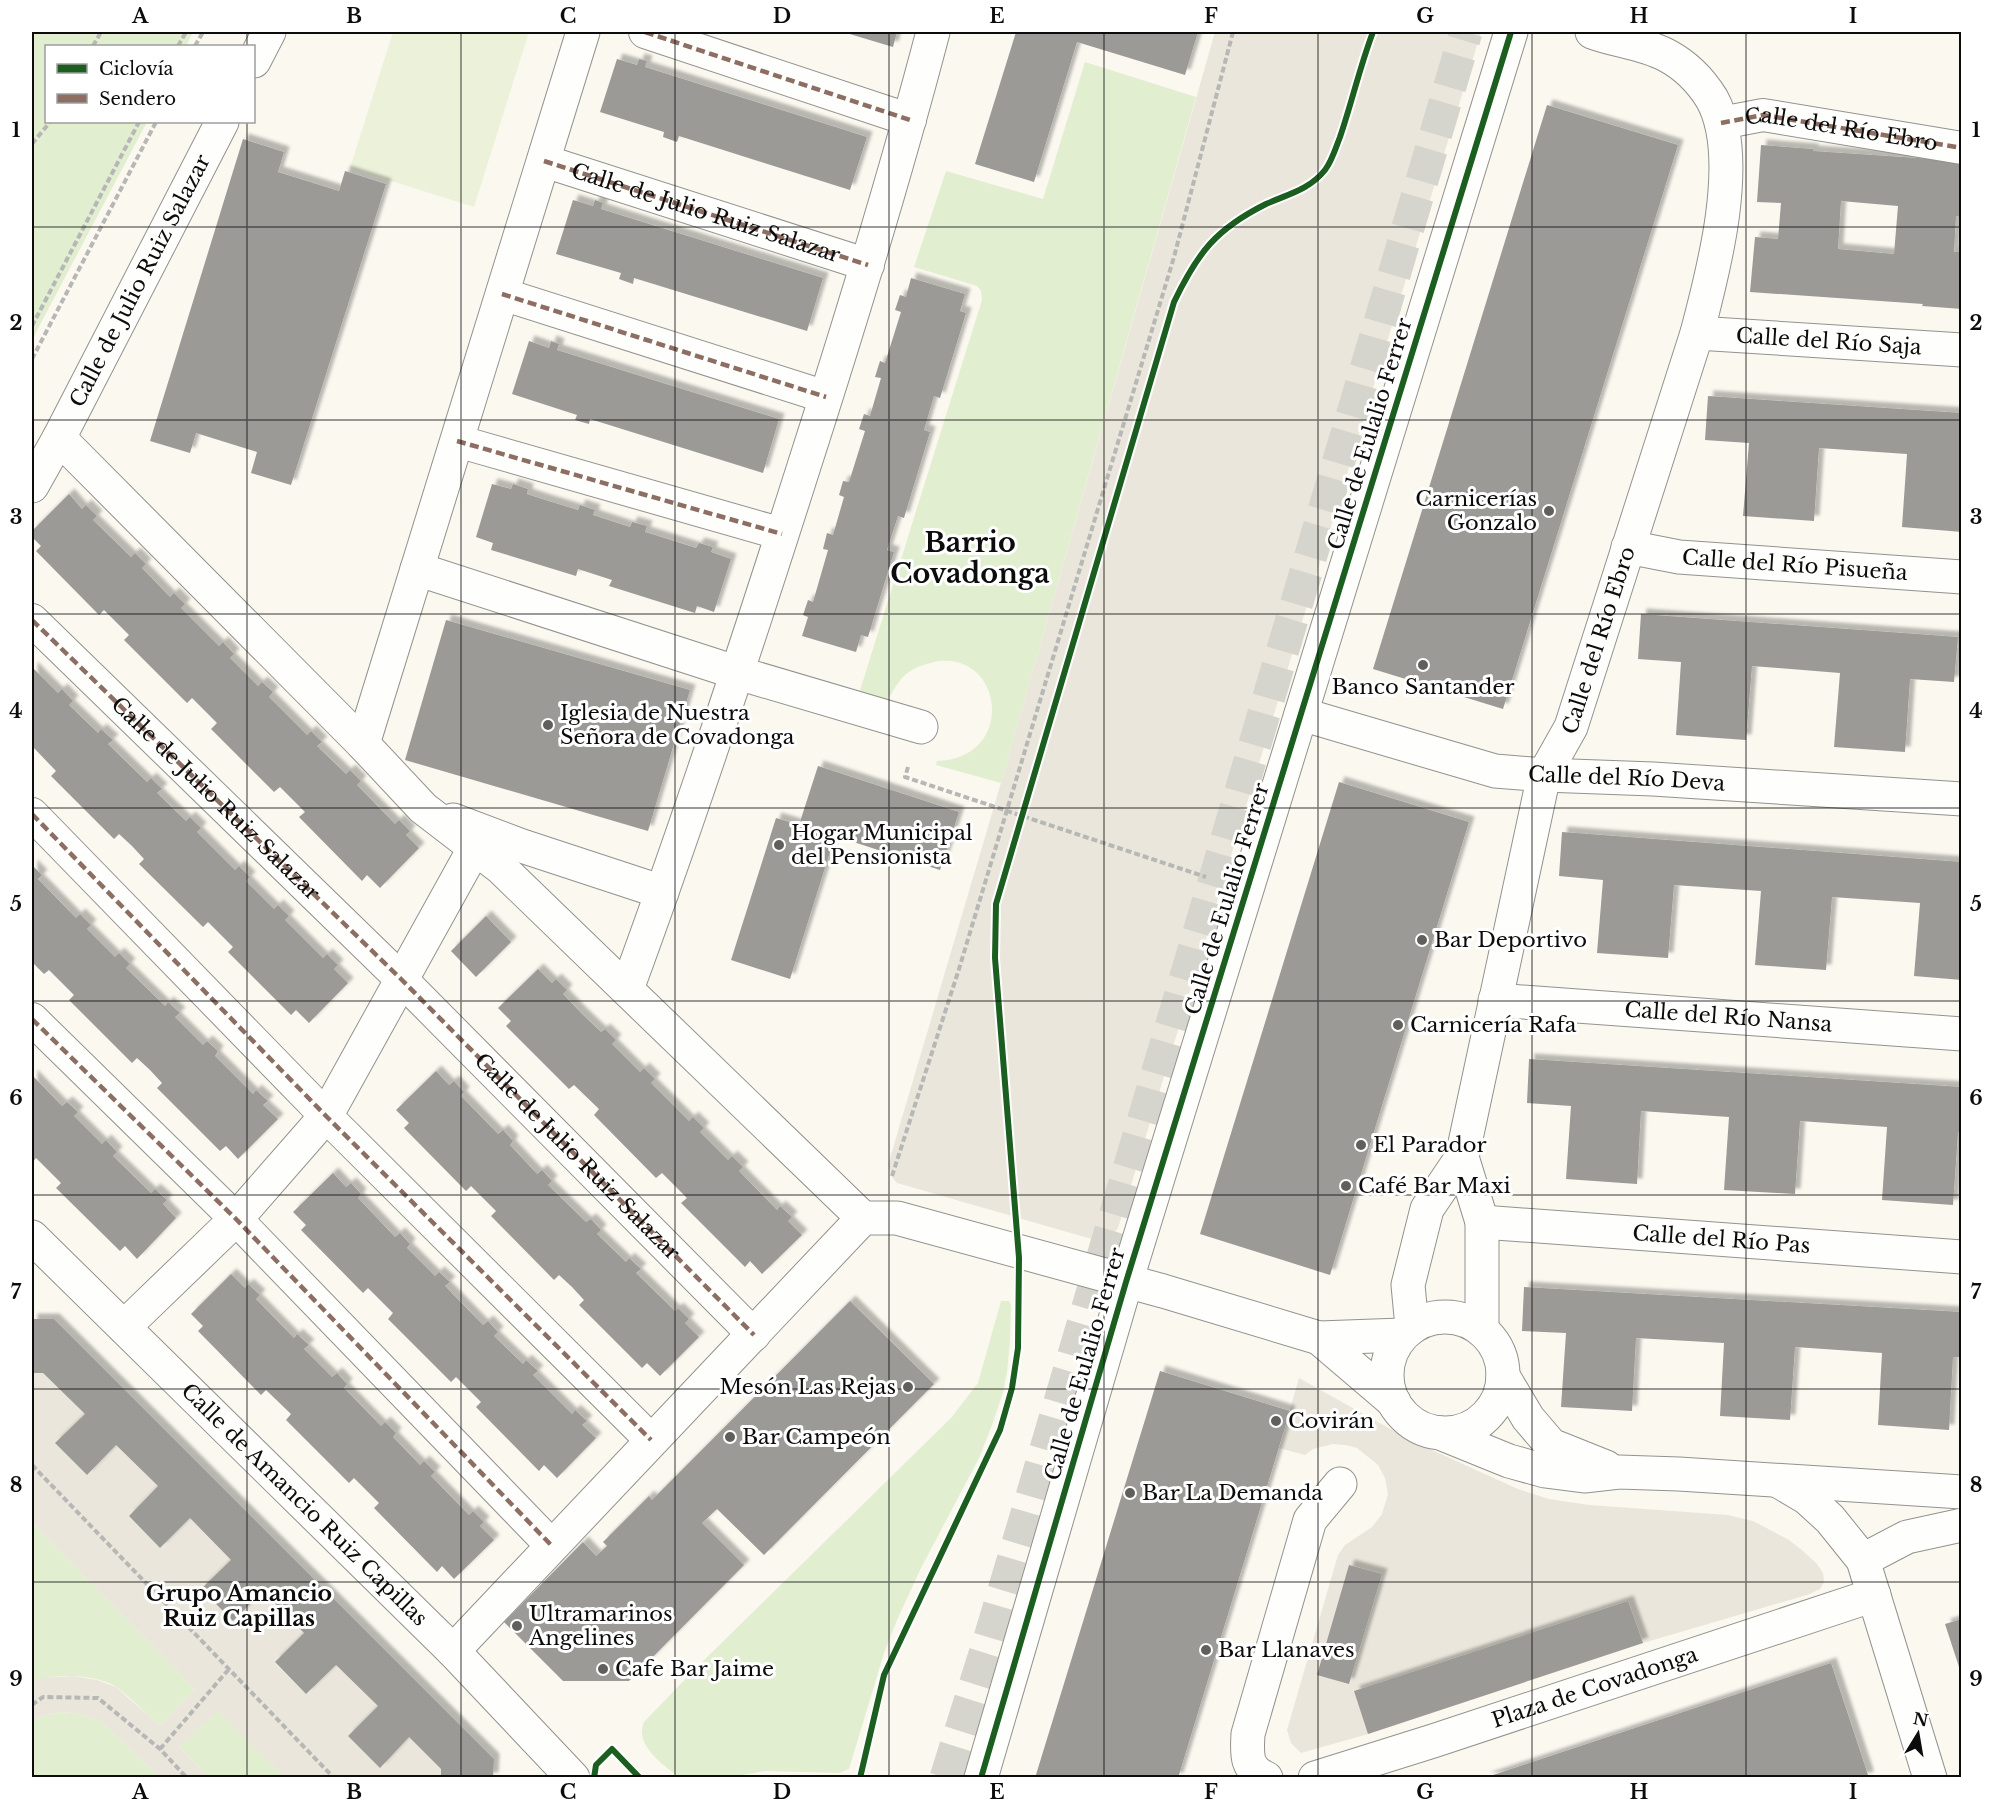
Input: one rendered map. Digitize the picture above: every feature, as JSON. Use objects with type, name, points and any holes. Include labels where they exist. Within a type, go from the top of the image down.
[{"type":"street","points":[[255,59],[269,32]]},
{"type":"street","name":"Calle de Julio Ruiz Salazar","points":[[363,744],[584,32]]},
{"type":"street","points":[[645,32],[910,120]]},
{"type":"street","name":"Calle de Julio Ruiz Salazar","points":[[627,989],[738,673],[826,398],[868,265],[933,32]]},
{"type":"street","name":"Calle de Eulalio Ferrer","points":[[981,1778],[1126,1282],[1510,32]]},
{"type":"street","name":"Calle del Río Ebro","points":[[1407,1331],[1408,1285],[1426,1209],[1462,1157],[1544,775],[1571,727],[1697,333],[1708,289],[1725,187],[1725,154],[1721,123],[1712,100],[1698,79],[1665,55],[1592,32]]},
{"type":"street","name":"Calle del Río Ebro","points":[[1721,123],[1763,115],[1962,148]]},
{"type":"street","name":"Calle de Julio Ruiz Salazar","points":[[32,486],[221,123]]},
{"type":"street","name":"Calle de Julio Ruiz Salazar","points":[[544,160],[868,265]]},
{"type":"street","points":[[502,294],[826,398]]},
{"type":"street","name":"Calle del Río Saja","points":[[1697,333],[1962,350]]},
{"type":"street","points":[[59,438],[363,744],[423,808],[501,868],[863,1218],[897,1218],[1164,1291],[1319,1338],[1407,1331]]},
{"type":"street","points":[[457,441],[782,534]]},
{"type":"street","name":"Calle del Río Pisueña","points":[[1628,547],[1679,557],[1962,577]]},
{"type":"street","points":[[417,569],[738,673],[921,727]]},
{"type":"street","name":"Calle de Julio Ruiz Salazar","points":[[32,620],[401,979],[754,1335]]},
{"type":"street","name":"Calle del Río Deva","points":[[1301,714],[1495,771],[1962,799]]},
{"type":"street","points":[[423,808],[522,846],[662,892]]},
{"type":"street","points":[[32,814],[326,1116],[651,1440]]},
{"type":"street","points":[[124,1327],[236,1219],[326,1116],[474,849]]},
{"type":"street","name":"Calle del Río Nansa","points":[[1495,1000],[1962,1034]]},
{"type":"street","points":[[32,1019],[236,1219],[551,1545]]},
{"type":"street","name":"Calle del Río Ebro","points":[[1462,1157],[1482,1222],[1482,1330]]},
{"type":"street","points":[[453,1651],[863,1218]]},
{"type":"street","name":"Calle del Río Pas","points":[[1482,1222],[1962,1257]]},
{"type":"street","name":"Calle de Amancio Ruiz Capillas","points":[[32,1237],[453,1651],[573,1778]]},
{"type":"street","points":[[1448,1316],[1466,1321],[1482,1330],[1494,1343],[1502,1359],[1503,1376],[1500,1394],[1491,1411],[1477,1424],[1459,1431],[1440,1432],[1426,1430],[1402,1414],[1394,1402],[1388,1385],[1387,1367],[1392,1350],[1407,1331],[1429,1318],[1448,1316]]},
{"type":"street","points":[[1319,1338],[1394,1402]]},
{"type":"street","points":[[1503,1376],[1528,1418],[1551,1445],[1619,1472]]},
{"type":"street","points":[[1440,1432],[1509,1461],[1545,1471],[1584,1476],[1619,1472],[1679,1474],[1962,1492]]},
{"type":"street","points":[[1780,1482],[1807,1498],[1830,1519],[1863,1560],[1930,1778]]},
{"type":"street","points":[[1266,1778],[1256,1774],[1247,1757],[1248,1734],[1310,1520],[1340,1484]]},
{"type":"street","points":[[1863,1560],[1908,1537],[1962,1526]]},
{"type":"street","name":"Plaza de Covadonga","points":[[1315,1778],[1433,1742],[1874,1595]]},
{"type":"path","points":[[863,1218],[892,1177],[959,969],[1174,257],[1233,32]]},
{"type":"path","points":[[32,144],[49,123]]},
{"type":"path","points":[[32,326],[138,123]]},
{"type":"path","points":[[32,359],[155,123]]},
{"type":"path","points":[[921,727],[905,777],[1246,891]]},
{"type":"path","points":[[1018,826],[1024,804]]},
{"type":"path","points":[[32,1465],[334,1778]]},
{"type":"path","points":[[160,1749],[229,1669]]},
{"type":"path","points":[[32,1706],[43,1697],[98,1698],[160,1749],[188,1778]]},
{"type":"green space","points":[[32,32],[193,32],[186,45],[45,45],[45,123],[146,123],[32,340]]},
{"type":"green space","points":[[393,32],[529,32],[474,207],[350,168]]},
{"type":"green space","points":[[1085,62],[1196,97],[1001,783],[936,765],[937,761],[962,756],[980,744],[989,727],[992,708],[988,689],[978,673],[961,663],[939,661],[909,672],[886,701],[857,700],[982,300],[981,291],[977,286],[914,267],[946,171],[1043,199]]},
{"type":"green space","points":[[1001,1301],[1009,1301],[1011,1305],[1010,1341],[1003,1392],[979,1458],[921,1568],[897,1620],[884,1653],[849,1769],[839,1773],[766,1771],[725,1778],[679,1777],[658,1760],[646,1746],[642,1730],[644,1722],[951,1418],[978,1383]]},
{"type":"green space","points":[[32,1523],[195,1689],[160,1726],[118,1688],[109,1683],[87,1677],[63,1676],[41,1679],[32,1683]]},
{"type":"green space","points":[[218,1710],[284,1777],[208,1777],[179,1747]]},
{"type":"green space","points":[[61,1712],[81,1714],[99,1720],[160,1777],[32,1778],[32,1723],[42,1716]]},
{"type":"shaded area","points":[[1215,32],[1481,32],[1118,1228],[1102,1242],[897,1183],[888,1165],[1001,783]]},
{"type":"shaded area","points":[[32,1373],[43,1373],[85,1414],[56,1444],[87,1475],[116,1445],[158,1486],[129,1516],[160,1548],[190,1518],[231,1560],[202,1590],[233,1621],[263,1591],[304,1633],[275,1663],[306,1694],[336,1665],[378,1706],[348,1736],[380,1767],[409,1737],[441,1769],[441,1777],[284,1777],[218,1711],[179,1747],[208,1777],[160,1777],[99,1720],[81,1714],[61,1712],[42,1716],[32,1723],[32,1683],[41,1678],[73,1676],[97,1680],[116,1687],[160,1726],[195,1689],[32,1523]]},
{"type":"shaded area","points":[[1299,1378],[1412,1441],[1518,1489],[1549,1499],[1589,1505],[1728,1515],[1753,1521],[1789,1540],[1803,1551],[1817,1564],[1823,1573],[1824,1582],[1820,1589],[1810,1594],[1643,1643],[1368,1734],[1301,1753],[1291,1743],[1287,1730],[1338,1555],[1345,1545],[1372,1527],[1382,1514],[1388,1494],[1385,1478],[1378,1465],[1357,1448],[1333,1444],[1313,1449],[1305,1455],[1279,1448]]},
{"type":"building","points":[[843,32],[897,32],[893,47]]},
{"type":"building","points":[[1016,32],[1198,32],[1185,75],[1077,42],[1034,182],[975,164]]},
{"type":"building","points":[[617,59],[637,65],[639,59],[647,61],[645,67],[867,137],[850,190],[679,136],[677,142],[663,137],[664,132],[600,112]]},
{"type":"building","points":[[1547,105],[1678,145],[1503,709],[1373,669]]},
{"type":"building","points":[[243,139],[284,152],[278,172],[339,191],[345,171],[386,184],[291,485],[251,473],[257,452],[196,433],[190,453],[150,441]]},
{"type":"building","points":[[1761,145],[1813,149],[1813,151],[1962,161],[1962,217],[1956,216],[1954,252],[1962,252],[1962,309],[1922,306],[1923,304],[1750,292],[1755,237],[1778,239],[1781,203],[1757,202]],"holes":[[[1841,201],[1898,206],[1894,254],[1838,249]]]},
{"type":"building","points":[[573,200],[593,206],[595,200],[603,203],[601,209],[823,278],[807,331],[634,278],[633,284],[619,279],[621,273],[556,254]]},
{"type":"building","points":[[911,278],[965,294],[960,311],[966,313],[940,398],[934,396],[924,430],[930,432],[904,518],[898,516],[887,550],[894,552],[868,637],[861,635],[856,652],[802,636],[808,617],[803,615],[808,600],[813,602],[828,550],[823,549],[827,533],[833,535],[844,497],[839,495],[843,481],[849,482],[865,431],[859,429],[864,414],[870,416],[881,378],[875,377],[880,361],[885,363],[901,312],[895,310],[900,295],[906,297]]},
{"type":"building","points":[[529,341],[549,348],[551,341],[559,344],[557,350],[779,419],[763,473],[590,419],[589,424],[575,420],[577,415],[512,394]]},
{"type":"building","points":[[1708,396],[1962,413],[1962,532],[1902,527],[1907,454],[1819,448],[1814,521],[1743,516],[1749,443],[1705,440]]},
{"type":"building","points":[[492,484],[511,489],[513,484],[528,489],[527,494],[578,510],[580,505],[595,510],[593,515],[630,527],[632,522],[647,526],[645,532],[696,548],[699,543],[713,547],[711,552],[731,559],[714,612],[697,606],[695,613],[609,586],[612,580],[578,569],[576,576],[491,550],[493,543],[476,537]]},
{"type":"building","points":[[69,494],[82,509],[86,505],[97,516],[93,520],[131,557],[135,553],[146,564],[142,568],[170,597],[174,593],[185,604],[181,608],[219,646],[223,642],[234,654],[230,658],[258,686],[262,682],[273,692],[269,697],[307,735],[311,731],[322,742],[317,746],[346,774],[350,770],[361,781],[357,785],[395,824],[399,820],[410,831],[406,835],[419,848],[380,888],[367,875],[362,881],[299,817],[305,812],[280,787],[274,792],[211,729],[217,723],[192,698],[187,703],[124,640],[129,635],[104,610],[99,615],[36,551],[41,546],[32,537],[32,531]]},
{"type":"building","points":[[1641,614],[1958,637],[1954,682],[1910,679],[1905,752],[1834,747],[1840,673],[1752,666],[1746,740],[1676,735],[1681,662],[1638,659]]},
{"type":"building","name":"Iglesia de Nuestra Señora de Covadonga","points":[[446,620],[690,690],[648,831],[405,760]]},
{"type":"building","points":[[32,667],[58,693],[62,689],[73,701],[69,705],[98,733],[101,729],[113,740],[108,744],[147,782],[151,778],[162,789],[157,793],[186,821],[190,817],[201,828],[197,832],[235,870],[239,866],[250,877],[246,881],[274,909],[278,905],[289,916],[285,920],[323,958],[327,954],[338,965],[334,969],[348,983],[309,1023],[296,1010],[291,1015],[228,952],[233,947],[208,922],[203,927],[139,864],[144,859],[132,846],[119,834],[114,839],[51,776],[56,771],[32,746]]},
{"type":"building","points":[[818,766],[959,812],[940,870],[835,836],[790,979],[731,960],[776,818],[799,825]]},
{"type":"building","points":[[1339,782],[1469,822],[1330,1275],[1200,1234]]},
{"type":"building","points":[[1562,832],[1962,862],[1962,980],[1914,976],[1920,903],[1832,897],[1826,970],[1755,965],[1761,891],[1674,885],[1668,958],[1597,953],[1603,880],[1559,876]]},
{"type":"building","points":[[32,865],[42,875],[38,879],[76,918],[80,914],[91,925],[87,929],[115,957],[119,953],[130,964],[126,968],[165,1006],[168,1002],[180,1013],[175,1017],[203,1045],[207,1041],[218,1051],[215,1056],[253,1094],[256,1090],[268,1101],[263,1105],[278,1119],[238,1159],[226,1146],[220,1151],[157,1088],[162,1083],[150,1070],[137,1058],[132,1063],[69,1000],[74,995],[49,970],[44,974],[32,962]]},
{"type":"building","points":[[486,916],[511,942],[476,977],[451,951]]},
{"type":"building","points":[[538,969],[552,983],[556,979],[567,990],[563,994],[601,1032],[605,1029],[616,1040],[612,1044],[640,1072],[644,1068],[655,1079],[651,1083],[689,1121],[693,1117],[704,1128],[700,1132],[728,1160],[732,1156],[743,1167],[739,1171],[777,1210],[780,1206],[792,1217],[788,1221],[802,1235],[762,1274],[750,1261],[745,1267],[681,1203],[687,1198],[662,1173],[656,1178],[594,1115],[599,1109],[574,1085],[569,1089],[506,1026],[511,1021],[498,1008]]},
{"type":"building","points":[[1529,1059],[1962,1087],[1962,1132],[1958,1132],[1953,1205],[1882,1200],[1887,1127],[1800,1121],[1795,1194],[1724,1190],[1729,1117],[1641,1111],[1637,1184],[1566,1179],[1571,1106],[1527,1103]]},
{"type":"building","points":[[436,1071],[449,1085],[454,1081],[464,1092],[461,1096],[498,1134],[503,1130],[513,1141],[510,1145],[537,1174],[542,1170],[552,1181],[548,1185],[586,1222],[591,1219],[601,1230],[597,1234],[626,1262],[629,1258],[641,1269],[636,1273],[675,1311],[678,1308],[689,1319],[685,1323],[699,1337],[660,1376],[647,1363],[642,1368],[579,1305],[584,1300],[572,1287],[559,1275],[554,1280],[491,1216],[496,1211],[471,1186],[466,1191],[404,1128],[409,1123],[396,1110]]},
{"type":"building","points":[[32,1075],[62,1106],[67,1102],[78,1112],[74,1116],[102,1144],[106,1140],[117,1152],[113,1156],[151,1193],[155,1189],[167,1200],[163,1204],[176,1218],[137,1259],[125,1246],[120,1251],[56,1188],[61,1183],[36,1158],[32,1163]]},
{"type":"building","points":[[333,1173],[346,1187],[351,1183],[361,1194],[358,1198],[395,1237],[400,1233],[410,1244],[407,1248],[435,1276],[439,1272],[450,1282],[445,1286],[483,1325],[488,1321],[498,1332],[494,1336],[523,1364],[526,1360],[538,1371],[533,1375],[572,1414],[575,1410],[587,1421],[582,1425],[596,1438],[557,1478],[544,1465],[539,1471],[476,1407],[481,1402],[456,1377],[451,1382],[388,1319],[393,1313],[368,1288],[363,1293],[301,1230],[306,1225],[293,1212]]},
{"type":"building","points":[[231,1274],[245,1288],[248,1284],[260,1295],[256,1299],[294,1338],[297,1334],[309,1345],[304,1349],[332,1377],[337,1373],[347,1384],[344,1388],[381,1426],[385,1422],[396,1433],[393,1437],[420,1465],[424,1461],[435,1472],[431,1476],[469,1515],[473,1511],[484,1522],[480,1526],[494,1540],[454,1579],[442,1566],[437,1572],[374,1508],[379,1503],[354,1478],[349,1483],[286,1420],[291,1414],[266,1390],[261,1395],[198,1331],[203,1326],[191,1314]]},
{"type":"building","points":[[1524,1287],[1962,1312],[1962,1357],[1953,1357],[1949,1430],[1878,1425],[1882,1353],[1795,1347],[1790,1420],[1720,1416],[1724,1343],[1636,1338],[1632,1411],[1561,1407],[1566,1333],[1522,1331]]},
{"type":"building","points":[[850,1301],[934,1384],[764,1555],[717,1509],[702,1523],[744,1565],[629,1681],[563,1681],[504,1622],[583,1542],[596,1556],[607,1546],[603,1542],[649,1496],[652,1500]]},
{"type":"building","points":[[32,1319],[54,1319],[494,1759],[493,1778],[441,1778],[441,1769],[409,1737],[380,1768],[348,1736],[378,1706],[336,1665],[306,1694],[275,1662],[304,1633],[263,1591],[233,1621],[201,1589],[231,1560],[190,1518],[160,1548],[129,1516],[158,1486],[116,1445],[87,1475],[55,1443],[85,1414],[43,1373],[32,1373]]},
{"type":"building","points":[[1160,1371],[1290,1411],[1178,1778],[1035,1778]]},
{"type":"building","points":[[1349,1565],[1382,1574],[1349,1684],[1317,1675]]},
{"type":"building","points":[[1628,1601],[1643,1643],[1368,1734],[1354,1691]]},
{"type":"building","points":[[1962,1619],[1962,1673],[1961,1673],[1945,1624]]},
{"type":"building","points":[[1831,1663],[1868,1775],[1867,1778],[1484,1778]]},
{"type":"tunnel","points":[[946,1778],[990,1638],[1466,32]]},
{"type":"marked path","points":[[645,32],[910,120]]},
{"type":"marked path","points":[[1721,123],[1763,115],[1962,148]]},
{"type":"marked path","points":[[544,161],[868,265]]},
{"type":"marked path","points":[[502,294],[826,397]]},
{"type":"marked path","points":[[457,441],[782,534]]},
{"type":"marked path","points":[[32,620],[401,979],[754,1335]]},
{"type":"marked path","points":[[32,814],[326,1116],[651,1440]]},
{"type":"marked path","points":[[32,1019],[236,1219],[551,1545]]},
{"type":"cycle path","points":[[860,1778],[884,1675],[1000,1430],[1012,1388],[1018,1348],[1019,1258],[995,958],[996,904],[1174,302],[1191,269],[1221,233],[1249,213],[1305,187],[1325,170],[1340,137],[1373,32]]},
{"type":"cycle path","points":[[981,1778],[1126,1282],[1511,32]]},
{"type":"cycle path","points":[[594,1778],[596,1765],[612,1749],[640,1778]]},
{"type":"place","name":"Carnicerías Gonzalo","points":[[1549,511]]},
{"type":"place","name":"Banco Santander","points":[[1423,665]]},
{"type":"place","name":"Iglesia de Nuestra Señora de Covadonga","points":[[548,725]]},
{"type":"place","name":"Hogar Municipal del Pensionista","points":[[779,845]]},
{"type":"place","name":"Bar Deportivo","points":[[1422,940]]},
{"type":"place","name":"Carnicería Rafa","points":[[1398,1025]]},
{"type":"place","name":"El Parador","points":[[1361,1145]]},
{"type":"place","name":"Café Bar Maxi","points":[[1346,1186]]},
{"type":"place","name":"Mesón Las Rejas","points":[[908,1387]]},
{"type":"place","name":"Covirán","points":[[1276,1421]]},
{"type":"place","name":"Bar Campeón","points":[[730,1437]]},
{"type":"place","name":"Bar La Demanda","points":[[1130,1493]]},
{"type":"place","name":"Ultramarinos Angelines","points":[[517,1626]]},
{"type":"place","name":"Bar Llanaves","points":[[1206,1650]]},
{"type":"place","name":"Cafe Bar Jaime","points":[[603,1669]]},
{"type":"district","name":"Barrio Covadonga","points":[[970,558]]},
{"type":"district","name":"Grupo Amancio Ruiz Capillas","points":[[239,1606]]}]
